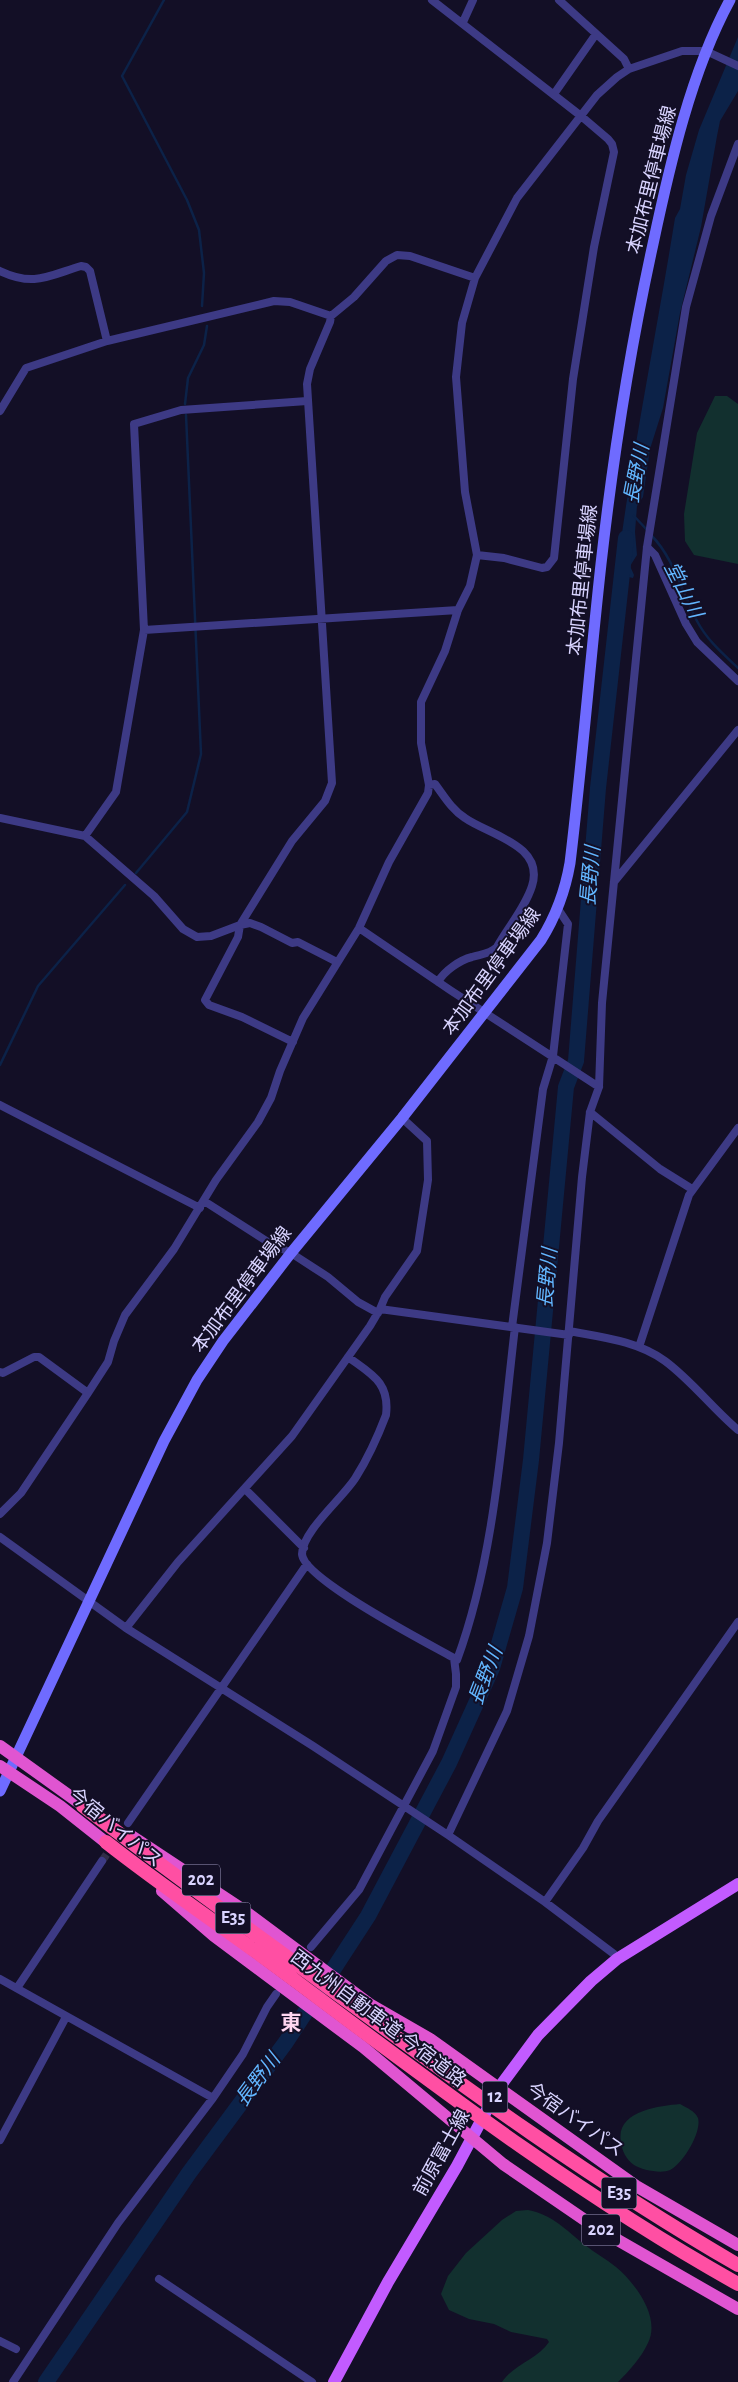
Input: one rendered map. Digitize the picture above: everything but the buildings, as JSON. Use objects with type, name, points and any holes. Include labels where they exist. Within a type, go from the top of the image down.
[{"type":"highway","name":"今宿バイパス","points":[[0,1746],[83,1806],[163,1855],[242,1908],[302,1978]]},
{"type":"highway","name":"今宿バイパス","points":[[4,1769],[106,1842],[214,1936],[302,1978],[341,2006],[472,2139],[503,2164],[595,2227],[738,2309]]},
{"type":"highway","name":"西九州自動車道;今宿道路","points":[[83,1806],[302,1978]]},
{"type":"highway","name":"西九州自動車道;今宿道路","points":[[106,1842],[149,1876],[504,2116],[634,2202],[738,2265]]},
{"type":"highway","name":"今宿バイパス","points":[[341,2006],[372,2005],[430,2039],[636,2186],[738,2245]]},
{"type":"highway","name":"西九州自動車道;今宿道路","points":[[341,2006],[456,2101],[495,2130],[627,2219],[738,2284]]},
{"type":"main road","name":"本加布里停車場線","points":[[0,1791],[4,1769],[16,1758],[164,1441],[197,1380],[223,1341],[291,1253],[486,1012],[541,940],[558,909],[566,888],[570,863],[601,563],[632,349],[662,198],[706,51],[712,34],[730,0]]},
{"type":"main road","name":"前原富士線","points":[[334,2382],[388,2282],[472,2139],[498,2089],[538,2035],[591,1981],[617,1959],[738,1884]]},
{"type":"street","points":[[432,0],[463,22],[581,116],[612,144],[614,157],[594,247],[574,379],[554,558],[547,567],[542,568],[504,558],[478,555]]},
{"type":"street","points":[[463,22],[473,0]]},
{"type":"street","points":[[559,0],[624,59],[630,69]]},
{"type":"street","points":[[554,94],[596,34]]},
{"type":"street","points":[[0,1514],[21,1493],[88,1393],[108,1362],[114,1341],[125,1315],[174,1249],[216,1180],[258,1122],[271,1098],[304,1018],[359,928],[389,862],[428,793],[429,785],[421,743],[421,702],[445,651],[458,610],[470,586],[478,555],[465,492],[456,377],[462,323],[475,278],[517,198],[597,95],[617,76],[630,69],[682,51],[706,51],[738,66]]},
{"type":"street","points":[[448,1835],[507,1711],[529,1636],[553,1496],[582,1177],[590,1112],[600,1087],[602,1003],[614,882],[616,841],[647,547],[686,307],[712,216],[738,144]]},
{"type":"street","points":[[330,316],[354,297],[386,261],[397,255],[410,256],[475,278]]},
{"type":"street","points":[[0,271],[16,278],[31,281],[81,266],[86,267],[90,271],[108,341]]},
{"type":"street","points":[[0,410],[26,368],[108,341],[274,301],[290,302],[330,316]]},
{"type":"street","points":[[293,1042],[242,1017],[209,1005],[205,1000],[238,937],[240,925],[292,841],[330,793],[332,784],[323,617],[307,401],[310,369],[330,322],[330,316]]},
{"type":"street","points":[[85,836],[116,792],[144,630],[134,424],[181,410],[307,401]]},
{"type":"street","points":[[647,547],[654,555],[686,624],[697,642],[738,681]]},
{"type":"street","points":[[144,630],[323,617],[458,610]]},
{"type":"street","points":[[614,882],[738,730]]},
{"type":"street","points":[[429,785],[435,784],[454,810],[463,817],[506,838],[524,852],[533,870],[533,880],[527,897],[497,947],[492,952],[470,957],[458,964],[440,977],[438,982]]},
{"type":"street","points":[[0,818],[85,836],[154,896],[183,929],[197,937],[211,936],[250,923],[292,944],[298,942],[337,962]]},
{"type":"street","points":[[348,1357],[369,1372],[383,1386],[387,1404],[386,1415],[356,1478],[318,1522],[302,1554],[307,1564],[322,1580],[457,1660],[467,1632],[493,1508],[543,1089],[554,1057],[568,924],[558,909]]},
{"type":"street","points":[[359,928],[438,982],[600,1087]]},
{"type":"street","points":[[0,1105],[202,1205],[291,1253],[328,1277],[358,1302],[379,1311],[443,1320],[568,1333],[639,1347],[664,1360],[738,1430]]},
{"type":"street","points":[[590,1112],[660,1169],[692,1189]]},
{"type":"street","points":[[126,1628],[178,1562],[292,1436],[348,1357],[379,1311],[385,1297],[417,1251],[428,1180],[426,1141],[402,1118]]},
{"type":"street","points":[[639,1347],[692,1189],[738,1128]]},
{"type":"street","points":[[0,1372],[3,1373],[34,1357],[39,1357],[88,1393]]},
{"type":"street","points":[[245,1490],[304,1548]]},
{"type":"street","points":[[0,1537],[126,1628],[221,1687],[448,1835],[545,1902],[614,1954],[617,1959]]},
{"type":"street","points":[[128,1823],[307,1564]]},
{"type":"street","points":[[545,1902],[583,1848],[598,1821],[738,1622]]},
{"type":"street","points":[[310,1947],[359,1890],[405,1807],[433,1751],[456,1688],[454,1658]]},
{"type":"street","points":[[17,1988],[102,1861]]},
{"type":"street","points":[[0,1979],[213,2098]]},
{"type":"street","points":[[13,2382],[118,2223],[213,2098],[243,2054],[267,2007],[276,1994]]},
{"type":"street","points":[[0,2140],[66,2017]]},
{"type":"street","points":[[159,2280],[312,2382]]},
{"type":"street","points":[[0,2341],[16,2349]]},
{"type":"green space","points":[[715,396],[727,396],[738,404],[738,564],[694,555],[685,541],[684,514],[697,433]]},
{"type":"green space","points":[[680,2104],[693,2112],[698,2118],[697,2131],[686,2155],[675,2167],[662,2172],[652,2171],[631,2163],[623,2152],[621,2142],[621,2132],[625,2123],[640,2112],[661,2106]]},
{"type":"green space","points":[[528,2210],[552,2219],[616,2267],[631,2282],[644,2301],[651,2322],[651,2333],[648,2343],[638,2359],[618,2382],[502,2382],[513,2371],[539,2353],[549,2342],[547,2339],[511,2332],[494,2324],[469,2319],[449,2310],[441,2294],[448,2276],[466,2253],[502,2220],[516,2211]]},
{"type":"water","points":[[738,37],[738,91],[720,121],[701,227],[680,313],[663,408],[650,449],[643,497],[637,506],[635,532],[637,555],[630,566],[634,575],[633,578],[624,576],[626,563],[619,555],[675,218],[680,209],[686,175],[699,130]]},
{"type":"waterway","points":[[164,0],[122,76],[187,200],[199,230],[204,273],[202,306]]},
{"type":"waterway","points":[[185,404],[188,378],[204,345],[207,326]]},
{"type":"waterway","points":[[136,873],[187,812],[201,754],[186,415]]},
{"type":"waterway","name":"堂山川","points":[[634,516],[648,531]]},
{"type":"waterway","name":"堂山川","points":[[651,535],[672,565],[701,628],[715,646],[738,668]]},
{"type":"waterway","name":"長野川","points":[[46,2382],[189,2173],[286,2042],[368,1916],[449,1763],[492,1668],[515,1588],[531,1460],[566,1087],[576,1061],[598,788],[626,538]]},
{"type":"waterway","points":[[0,1065],[38,986],[125,885]]},
{"type":"tunnel","points":[[102,1861],[113,1845]]},
{"type":"district","name":"東","points":[[291,2023]]}]
